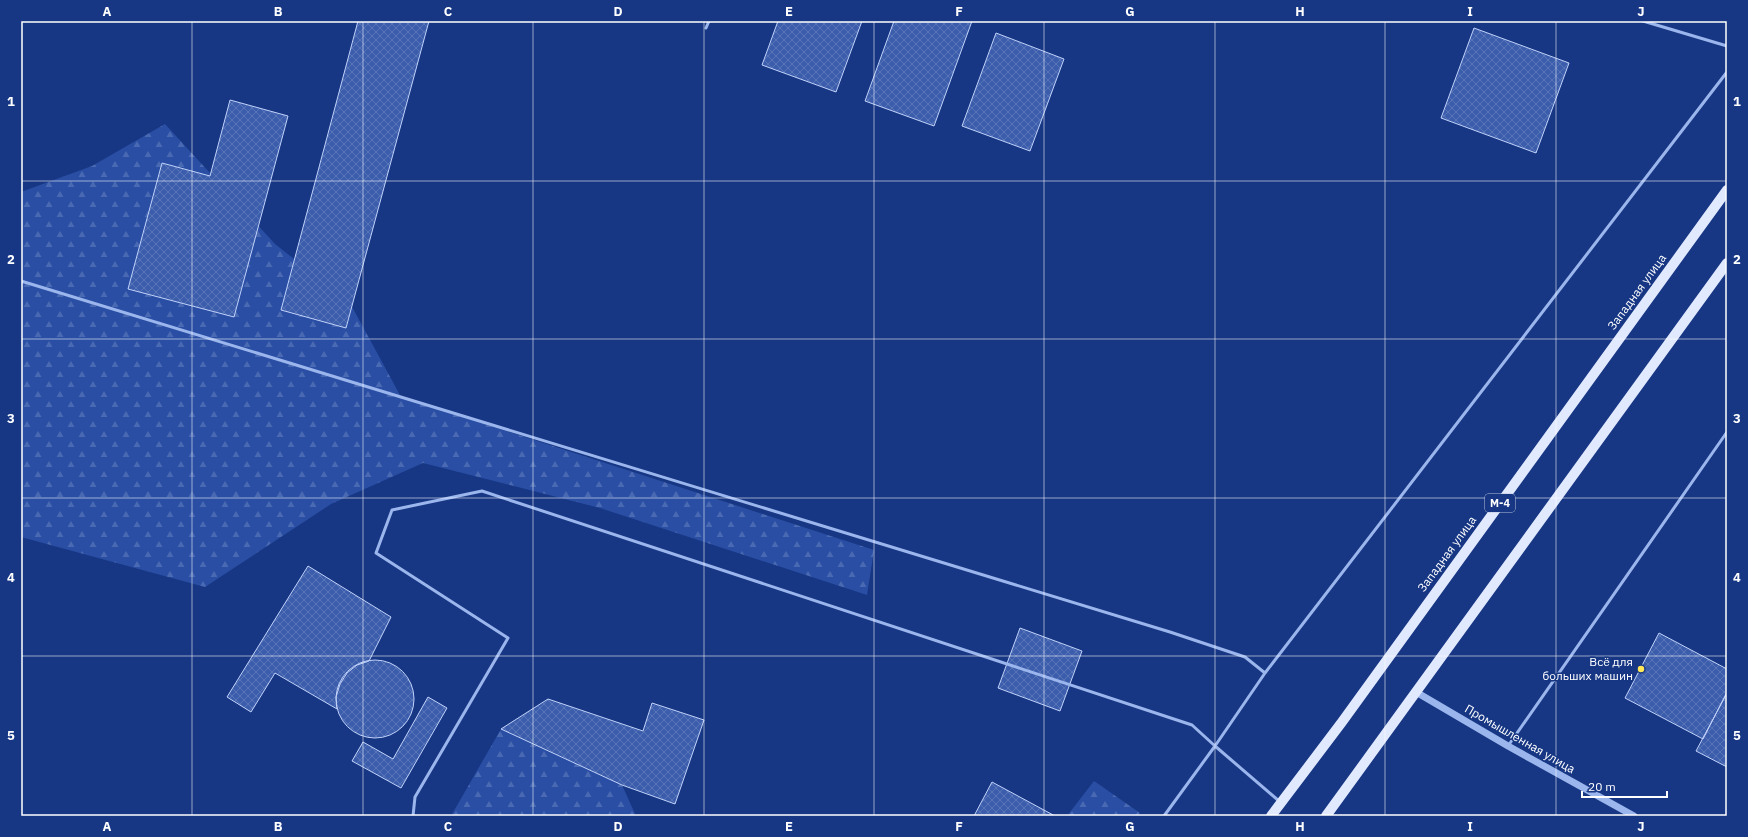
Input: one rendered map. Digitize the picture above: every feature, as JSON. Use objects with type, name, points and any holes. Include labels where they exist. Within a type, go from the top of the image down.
[{"type":"main road","name":"Западная улица","points":[[1271,816],[1346,716],[1727,190]]},
{"type":"main road","points":[[1326,816],[1727,263]]},
{"type":"street","name":"Промышленная улица","points":[[1416,692],[1508,746],[1634,816]]},
{"type":"lane","points":[[706,28],[709,21]]},
{"type":"lane","points":[[1642,21],[1727,46]]},
{"type":"lane","points":[[1164,816],[1215,746],[1265,673],[1727,72]]},
{"type":"lane","points":[[21,281],[1170,632],[1245,658],[1265,673]]},
{"type":"lane","points":[[1508,746],[1727,432]]},
{"type":"lane","points":[[413,816],[415,797],[508,638],[376,553],[392,510],[482,491],[1192,725],[1281,802]]},
{"type":"green space","points":[[165,124],[275,244],[350,303],[401,397],[874,550],[867,595],[600,508],[423,463],[331,504],[205,587],[21,537],[21,192],[92,166]]},
{"type":"green space","points":[[501,729],[622,785],[636,816],[451,816]]},
{"type":"green space","points":[[1094,781],[1140,813],[1138,816],[1067,816]]},
{"type":"building","points":[[358,21],[429,21],[346,328],[281,310]]},
{"type":"building","points":[[778,21],[862,21],[836,92],[762,65]]},
{"type":"building","points":[[894,21],[972,21],[934,126],[865,101]]},
{"type":"building","points":[[1474,28],[1569,63],[1536,153],[1441,118]]},
{"type":"building","points":[[996,33],[1064,59],[1030,151],[962,126]]},
{"type":"building","points":[[230,100],[288,116],[234,317],[128,289],[162,163],[210,176]]},
{"type":"building","points":[[308,566],[391,617],[369,661],[357,665],[347,673],[340,684],[336,697],[337,709],[275,673],[251,712],[227,697]]},
{"type":"building","points":[[1020,628],[1082,651],[1060,711],[998,688]]},
{"type":"building","points":[[1659,633],[1727,669],[1727,692],[1703,739],[1625,698]]},
{"type":"building","points":[[375,660],[390,663],[397,667],[407,677],[411,684],[414,699],[411,714],[407,721],[397,731],[390,735],[375,738],[360,735],[353,731],[343,721],[339,714],[336,699],[339,684],[343,677],[353,667],[360,663]]},
{"type":"building","points":[[1727,693],[1727,767],[1696,751]]},
{"type":"building","points":[[428,697],[447,708],[401,788],[352,761],[363,742],[393,759]]},
{"type":"building","points":[[548,699],[643,731],[652,703],[704,720],[675,804],[622,785],[501,729]]},
{"type":"building","points":[[992,782],[1055,816],[974,816]]},
{"type":"place","name":"Всё для больших машин","points":[[1641,669]]}]
